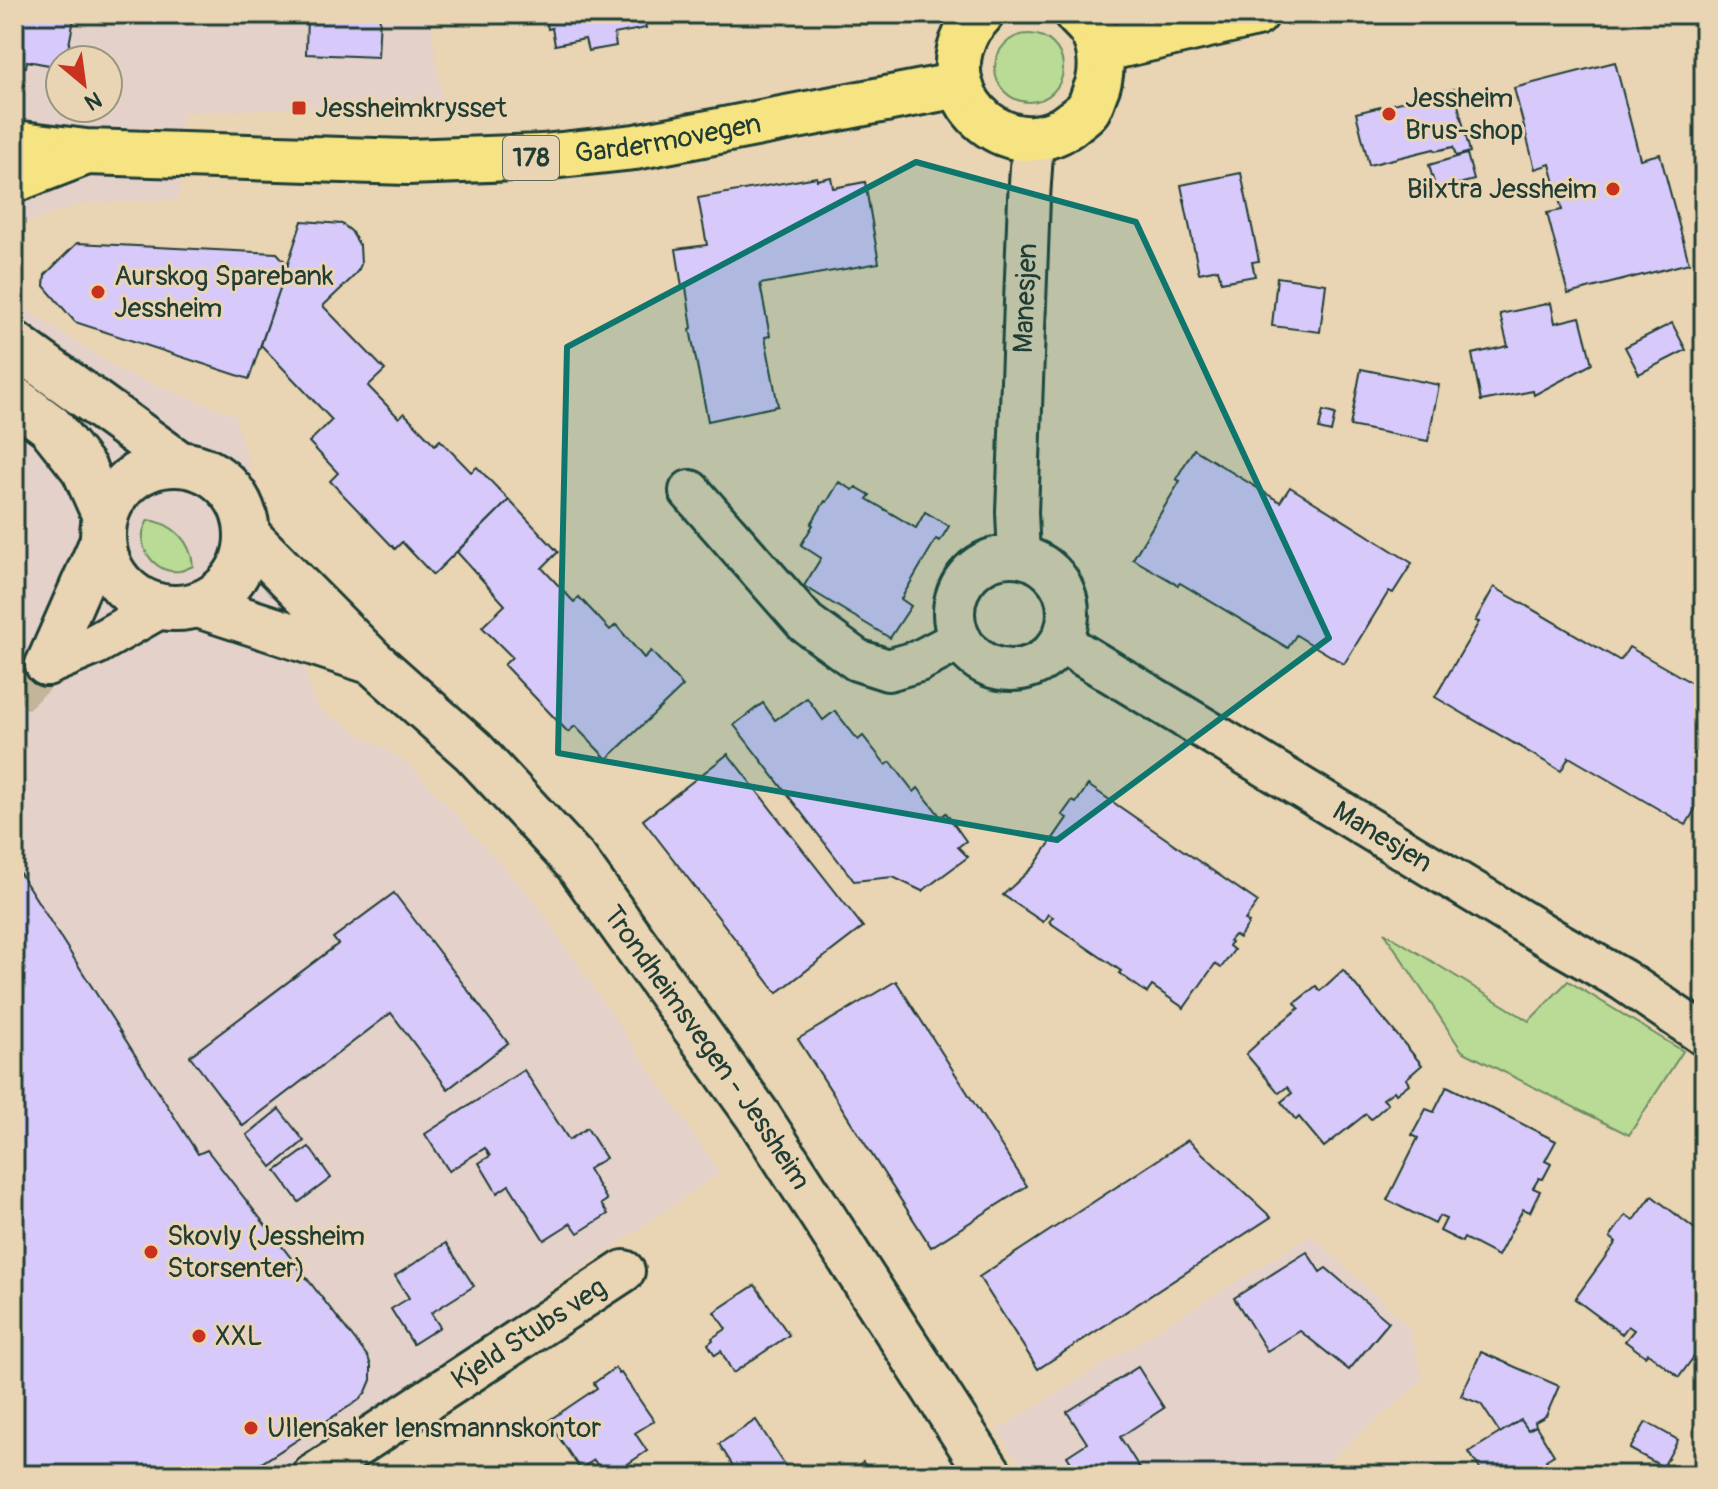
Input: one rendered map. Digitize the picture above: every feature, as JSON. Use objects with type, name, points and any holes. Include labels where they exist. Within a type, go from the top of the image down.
[{"type":"main road","points":[[981,14],[966,33],[958,56],[959,85],[968,104],[985,123],[1007,135],[1033,139],[1063,131],[1087,110],[1100,82],[1100,50],[1090,28],[1077,14]]},
{"type":"main road","points":[[1100,50],[1256,14]]},
{"type":"main road","name":"Gardermovegen","points":[[14,143],[86,152],[408,162],[542,157],[635,147],[959,85]]},
{"type":"main road","name":"Gardermovegen","points":[[14,180],[86,152]]},
{"type":"main road","points":[[14,344],[178,463]]},
{"type":"main road","points":[[14,399],[50,426],[84,469],[104,527],[106,557],[113,575],[142,600],[179,606],[218,594],[234,579],[244,559],[248,536],[244,514],[235,494],[210,473],[178,463],[154,466],[133,477],[116,494],[104,527]]},
{"type":"main road","name":"Trondheimsvegen - Jessheim","points":[[248,536],[373,662],[473,751],[577,863],[758,1116],[990,1475]]},
{"type":"main road","name":"Trondheimsvegen - Jessheim","points":[[179,606],[373,662]]},
{"type":"street","name":"Manesjen","points":[[1019,556],[1018,496],[1033,139]]},
{"type":"street","points":[[690,491],[806,623],[857,660],[888,670],[919,661],[959,640]]},
{"type":"street","points":[[104,527],[46,665],[179,606]]},
{"type":"street","points":[[999,556],[1019,556],[1038,562],[1060,583],[1068,608],[1068,623],[1061,642],[1043,661],[1023,669],[1003,670],[981,663],[959,640],[954,626],[953,607],[963,579],[984,562],[999,556]]},
{"type":"street","name":"Manesjen","points":[[1061,642],[1623,980],[1704,1035]]},
{"type":"street","name":"Kjeld Stubs veg","points":[[313,1475],[624,1271]]},
{"type":"highlighted area","points":[[916,162],[1136,222],[1329,638],[1057,840],[558,753],[567,347]]},
{"type":"shaded area","points":[[14,14],[429,14],[443,102],[182,113],[179,199],[86,203],[14,226]]},
{"type":"shaded area","points":[[14,296],[23,308],[125,373],[235,415],[316,707],[408,763],[534,900],[720,1173],[283,1475],[14,1475]]},
{"type":"shaded area","points":[[1311,1235],[1409,1327],[1423,1380],[1313,1475],[1027,1475],[997,1430]]},
{"type":"green space","points":[[1029,34],[1053,44],[1063,68],[1053,92],[1029,102],[1005,92],[995,68],[1005,44]]},
{"type":"green space","points":[[148,520],[165,525],[179,535],[189,549],[193,566],[172,571],[152,561],[143,541]]},
{"type":"green space","points":[[1384,932],[1529,1021],[1568,981],[1683,1051],[1629,1135],[1462,1051]]},
{"type":"building","points":[[14,14],[75,14],[69,44],[44,44],[44,64],[27,61],[26,67],[14,64]]},
{"type":"building","points":[[307,14],[380,14],[378,57],[306,54]]},
{"type":"building","points":[[545,14],[654,14],[655,22],[645,23],[646,28],[614,34],[616,46],[588,51],[585,39],[555,45]]},
{"type":"building","name":"Bilxtra Jessheim","points":[[1615,62],[1640,159],[1660,154],[1689,263],[1568,294],[1547,213],[1562,210],[1550,164],[1535,169],[1514,88]]},
{"type":"building","points":[[1454,89],[1470,152],[1456,156],[1453,147],[1434,149],[1369,165],[1356,113]]},
{"type":"building","points":[[1467,154],[1474,180],[1436,190],[1429,165]]},
{"type":"building","points":[[1241,173],[1259,261],[1252,262],[1255,276],[1221,282],[1218,269],[1199,273],[1181,185]]},
{"type":"building","points":[[817,177],[817,180],[831,177],[833,188],[865,182],[879,263],[760,284],[770,336],[765,337],[778,406],[708,421],[690,329],[686,287],[682,287],[676,249],[707,245],[698,198]]},
{"type":"building","points":[[302,221],[342,224],[351,231],[360,246],[359,269],[323,306],[385,370],[368,386],[399,418],[404,413],[435,445],[440,440],[471,472],[477,467],[509,500],[433,575],[402,542],[395,549],[330,481],[338,473],[309,442],[332,420],[261,345]]},
{"type":"building","points":[[77,243],[277,253],[288,265],[249,379],[75,322],[44,286],[45,275]]},
{"type":"building","points":[[1277,277],[1326,284],[1320,332],[1272,326]]},
{"type":"building","points":[[1551,303],[1555,323],[1580,317],[1592,364],[1534,395],[1533,391],[1481,401],[1472,354],[1508,346],[1500,314]]},
{"type":"building","points":[[1672,323],[1686,350],[1639,374],[1625,347]]},
{"type":"building","points":[[1361,369],[1439,385],[1428,441],[1350,426]]},
{"type":"building","points":[[1323,411],[1335,414],[1331,432],[1319,429]]},
{"type":"building","points":[[1194,449],[1280,502],[1290,487],[1412,563],[1393,593],[1389,591],[1344,664],[1296,635],[1288,648],[1180,583],[1178,585],[1133,559],[1180,481],[1176,479]]},
{"type":"building","points":[[839,482],[870,495],[867,499],[916,528],[925,512],[949,526],[940,541],[936,539],[901,599],[911,606],[890,638],[804,586],[821,558],[801,545]]},
{"type":"building","points":[[509,500],[558,552],[542,568],[574,602],[579,597],[610,630],[616,625],[644,658],[651,651],[683,686],[607,759],[575,726],[568,732],[504,665],[512,657],[482,627],[505,605],[457,552]]},
{"type":"building","points":[[1494,587],[1619,660],[1629,647],[1704,690],[1704,794],[1686,825],[1569,757],[1561,771],[1435,697],[1479,622],[1475,621]]},
{"type":"building","points":[[807,698],[823,720],[835,711],[858,740],[863,736],[886,765],[891,762],[914,792],[918,788],[941,817],[946,813],[966,841],[958,847],[968,857],[922,891],[893,877],[854,881],[734,725],[763,703],[775,720]]},
{"type":"building","points":[[728,754],[863,927],[777,993],[643,820]]},
{"type":"building","points":[[1088,785],[1258,902],[1245,920],[1249,923],[1239,938],[1234,935],[1229,941],[1229,946],[1234,950],[1221,968],[1215,964],[1184,1008],[1152,986],[1147,993],[1119,973],[1121,971],[1049,922],[1053,917],[1048,914],[1043,922],[1003,895],[1034,866],[1067,818],[1062,815],[1072,801],[1076,803]]},
{"type":"building","name":"Skovly (Jessheim Storsenter)","points":[[14,864],[198,1154],[207,1150],[368,1357],[371,1380],[359,1400],[243,1475],[14,1475]]},
{"type":"building","points":[[394,893],[508,1043],[448,1089],[391,1013],[243,1126],[190,1056],[338,944],[333,938]]},
{"type":"building","points":[[1343,970],[1422,1065],[1406,1079],[1409,1084],[1383,1099],[1388,1104],[1371,1119],[1366,1114],[1324,1147],[1299,1117],[1296,1120],[1281,1102],[1292,1093],[1287,1087],[1279,1093],[1246,1054],[1299,1008],[1295,1003],[1316,986],[1320,991]]},
{"type":"building","points":[[896,981],[1027,1186],[931,1247],[798,1039]]},
{"type":"building","points":[[524,1070],[569,1140],[587,1128],[606,1158],[588,1169],[607,1200],[601,1204],[608,1214],[578,1233],[571,1223],[544,1240],[509,1185],[497,1193],[479,1163],[490,1156],[485,1148],[449,1171],[425,1134]]},
{"type":"building","points":[[1447,1086],[1556,1141],[1545,1161],[1551,1164],[1543,1179],[1539,1178],[1533,1188],[1540,1191],[1530,1212],[1523,1209],[1498,1256],[1464,1238],[1462,1242],[1440,1231],[1446,1219],[1439,1216],[1435,1224],[1387,1200],[1418,1138],[1412,1135],[1426,1109],[1434,1112]]},
{"type":"building","points":[[279,1109],[304,1141],[272,1167],[247,1135]]},
{"type":"building","points":[[1188,1140],[1271,1217],[1038,1369],[979,1277]]},
{"type":"building","points":[[309,1147],[331,1178],[299,1202],[276,1171]]},
{"type":"building","points":[[1652,1196],[1704,1236],[1704,1343],[1679,1377],[1648,1353],[1645,1356],[1625,1341],[1634,1330],[1628,1326],[1622,1334],[1575,1299],[1616,1242],[1610,1237],[1626,1215],[1635,1219]]},
{"type":"building","points":[[446,1243],[474,1286],[431,1313],[440,1327],[413,1344],[391,1309],[409,1298],[395,1276]]},
{"type":"building","points":[[1307,1252],[1320,1272],[1326,1268],[1389,1322],[1349,1370],[1300,1331],[1267,1351],[1234,1298]]},
{"type":"building","points":[[755,1285],[789,1335],[733,1373],[721,1351],[715,1355],[708,1344],[726,1329],[714,1312]]},
{"type":"building","points":[[1481,1352],[1559,1386],[1546,1416],[1535,1422],[1536,1426],[1528,1430],[1521,1420],[1500,1433],[1481,1404],[1461,1396]]},
{"type":"building","points":[[1138,1367],[1164,1408],[1120,1437],[1144,1475],[1079,1475],[1067,1456],[1087,1443],[1067,1412]]},
{"type":"building","points":[[615,1368],[654,1421],[635,1433],[647,1451],[611,1475],[604,1475],[594,1460],[580,1469],[548,1421],[597,1388],[594,1383]]},
{"type":"building","points":[[756,1420],[787,1468],[777,1475],[739,1475],[719,1444]]},
{"type":"building","points":[[1521,1420],[1528,1430],[1536,1426],[1554,1455],[1546,1460],[1552,1470],[1544,1475],[1484,1475],[1469,1452]]},
{"type":"building","points":[[1646,1422],[1678,1440],[1663,1467],[1630,1449]]},
{"type":"building","points":[[863,1462],[871,1475],[842,1475]]},
{"type":"tunnel","points":[[14,695],[46,665]]},
{"type":"place","name":"Jessheimkrysset","points":[[299,108]]},
{"type":"place","name":"Jessheim Brus-shop","points":[[1389,114]]},
{"type":"place","name":"Bilxtra Jessheim","points":[[1613,189]]},
{"type":"place","name":"Aurskog Sparebank Jessheim","points":[[98,292]]},
{"type":"place","name":"Skovly (Jessheim Storsenter)","points":[[151,1252]]},
{"type":"place","name":"XXL","points":[[199,1336]]},
{"type":"place","name":"Ullensaker lensmannskontor","points":[[251,1428]]}]
